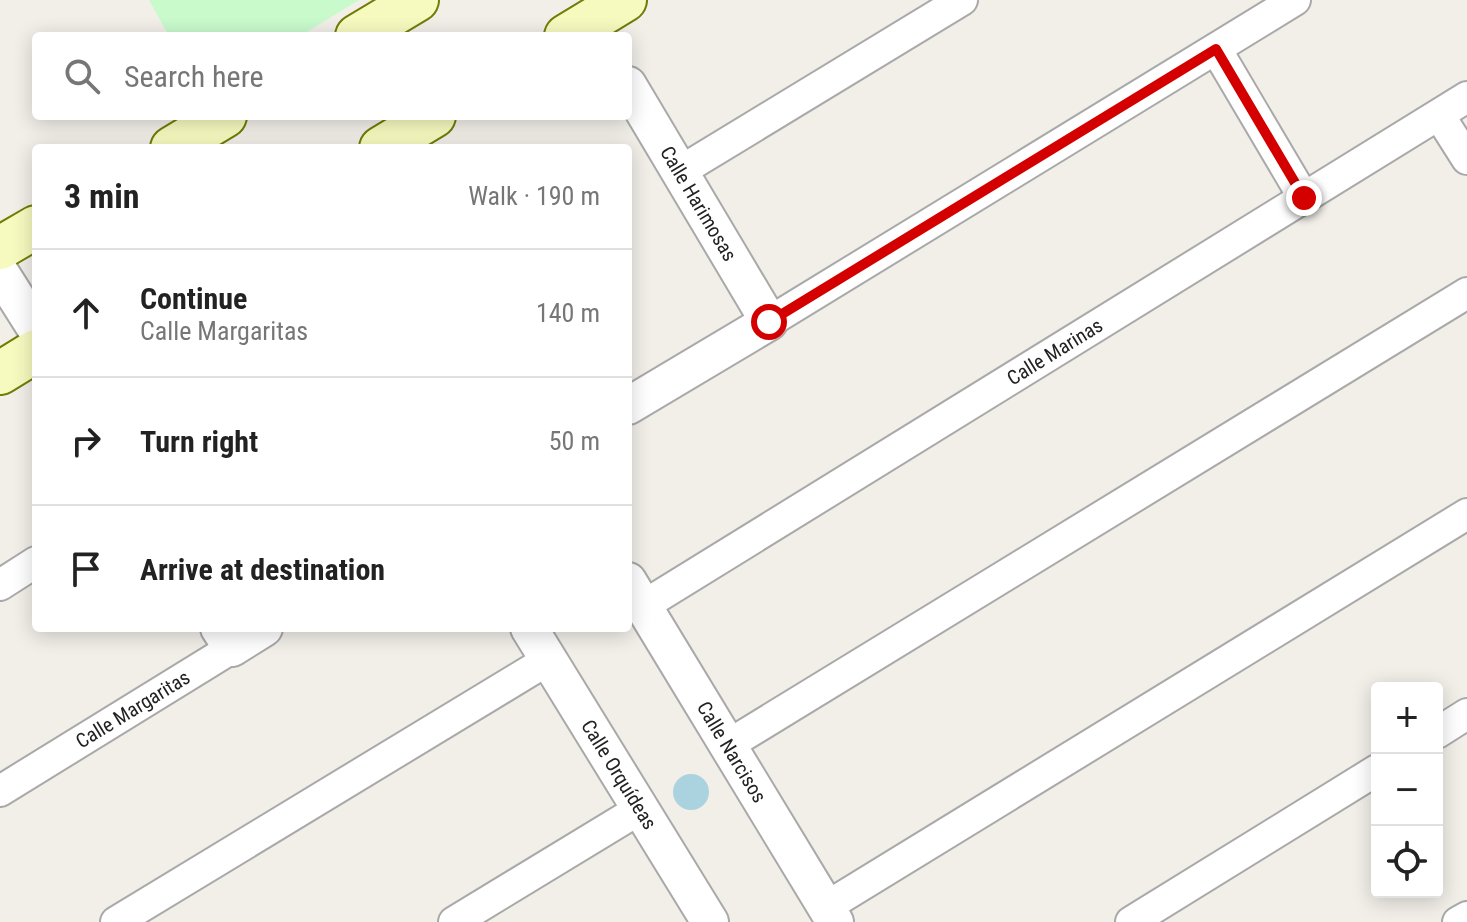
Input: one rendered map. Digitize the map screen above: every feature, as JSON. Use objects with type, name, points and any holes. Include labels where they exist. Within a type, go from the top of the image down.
[{"type":"main road","points":[[364,32],[417,0]]},
{"type":"main road","points":[[583,23],[625,0]]},
{"type":"main road","points":[[179,144],[218,120]]},
{"type":"main road","points":[[388,144],[427,120]]},
{"type":"main road","points":[[0,248],[32,229]]},
{"type":"main road","points":[[0,373],[32,353]]},
{"type":"street","points":[[679,172],[962,0]]},
{"type":"street","points":[[632,404],[1295,0]]},
{"type":"street","points":[[1216,49],[1304,198]]},
{"type":"street","name":"Calle Harimosas","points":[[632,92],[769,322]]},
{"type":"street","name":"Calle Marinas","points":[[636,593],[1304,198],[1467,97]]},
{"type":"street","points":[[1439,115],[1467,159]]},
{"type":"street","points":[[0,272],[32,323]]},
{"type":"street","points":[[728,745],[1467,293]]},
{"type":"street","points":[[830,915],[1467,514]]},
{"type":"street","points":[[0,585],[32,565]]},
{"type":"street","name":"Calle Narcisos","points":[[636,593],[830,915]]},
{"type":"street","name":"Calle Margaritas","points":[[0,791],[226,638],[249,632]]},
{"type":"street","name":"Calle Orquídeas","points":[[531,632],[710,922]]},
{"type":"street","points":[[116,922],[548,660]]},
{"type":"street","points":[[1443,729],[1467,714]]},
{"type":"street","points":[[1131,922],[1371,774]]},
{"type":"street","points":[[454,922],[640,809]]},
{"type":"street","points":[[1458,922],[1467,917]]},
{"type":"green space","points":[[149,0],[359,0],[307,32],[167,32]]},
{"type":"water","points":[[691,774],[704,779],[709,792],[704,805],[691,810],[678,805],[673,792],[678,779]]},
{"type":"route","points":[[769,322],[1216,49],[1304,198]]}]
